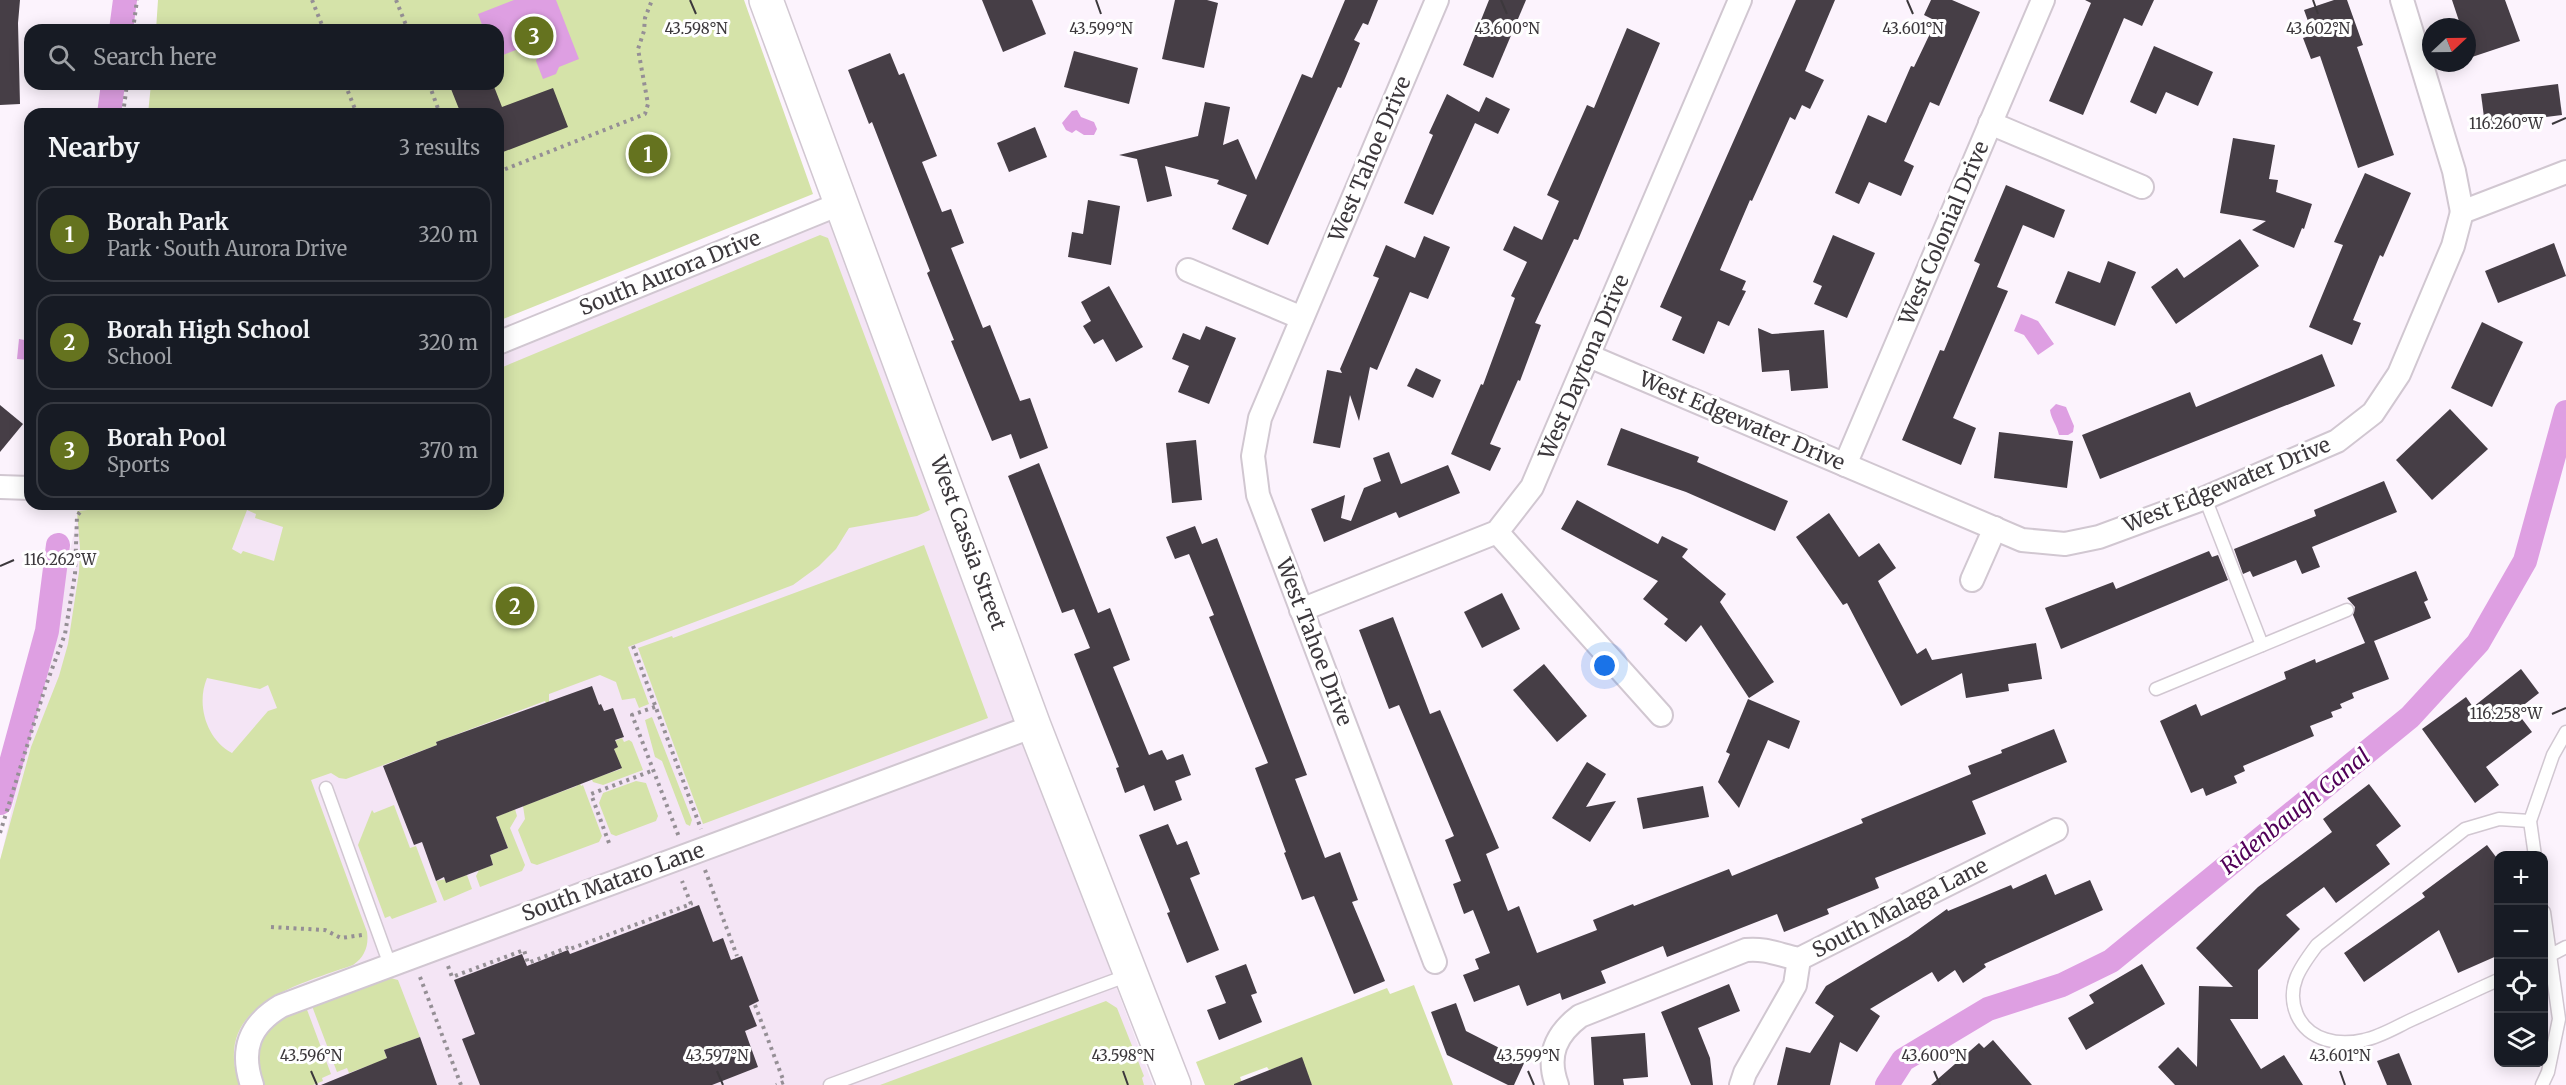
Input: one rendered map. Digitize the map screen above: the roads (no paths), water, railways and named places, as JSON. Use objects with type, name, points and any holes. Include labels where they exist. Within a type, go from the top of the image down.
[{"type":"street","name":"West Cassia Street","points":[[766,0],[1035,726],[1173,1085]]},
{"type":"street","name":"West Tahoe Drive","points":[[1435,962],[1258,495],[1253,456],[1260,418],[1437,0]]},
{"type":"street","name":"West Daytona Drive","points":[[1301,610],[1497,532],[1532,488],[1740,0]]},
{"type":"street","name":"West Colonial Drive","points":[[1845,465],[2043,0]]},
{"type":"street","points":[[2402,0],[2454,171],[2462,212],[2566,172]]},
{"type":"street","points":[[1990,123],[2142,187]]},
{"type":"street","name":"South Aurora Drive","points":[[504,341],[842,203]]},
{"type":"street","name":"West Edgewater Drive","points":[[1589,356],[2022,540],[2065,544],[2099,537],[2205,498],[2337,441],[2373,413],[2399,375],[2453,246],[2462,212]]},
{"type":"street","points":[[1188,270],[1302,318]]},
{"type":"street","points":[[0,487],[24,488]]},
{"type":"street","points":[[1972,580],[1995,528]]},
{"type":"street","points":[[1497,532],[1661,715]]},
{"type":"street","name":"South Mataro Lane","points":[[252,1085],[246,1064],[251,1034],[257,1023],[280,1006],[1035,726]]},
{"type":"street","name":"South Malaga Lane","points":[[1557,1085],[1552,1062],[1556,1044],[1565,1027],[1580,1016],[1746,950],[1764,948],[1798,959],[2056,830]]},
{"type":"street","points":[[1741,1085],[1744,1073],[1795,985],[1798,959]]},
{"type":"lane","points":[[2205,498],[2262,645]]},
{"type":"lane","points":[[2156,689],[2347,610]]},
{"type":"lane","points":[[2534,851],[2530,821],[2553,755],[2566,732]]},
{"type":"lane","points":[[326,789],[390,965]]},
{"type":"lane","points":[[2494,982],[2365,1040],[2341,1042],[2315,1037],[2297,1016],[2292,991],[2299,969],[2317,945],[2465,829],[2499,819],[2530,821]]},
{"type":"lane","points":[[2548,956],[2566,947]]},
{"type":"lane","points":[[2542,1085],[2548,1072],[2559,1019],[2547,959]]},
{"type":"lane","points":[[830,1085],[1130,975]]},
{"type":"waterway","points":[[122,24],[125,0]]},
{"type":"waterway","points":[[110,108],[112,90]]},
{"type":"waterway","name":"Ridenbaugh Canal","points":[[1887,1085],[1903,1060],[1988,1009],[2062,985],[2111,961],[2410,717],[2478,643],[2525,561],[2566,412]]},
{"type":"waterway","points":[[0,803],[47,631],[58,545]]},
{"type":"place","name":"Borah Pool","points":[[534,36]]},
{"type":"place","name":"Borah Park","points":[[648,154]]},
{"type":"place","name":"Borah High School","points":[[515,606]]}]
